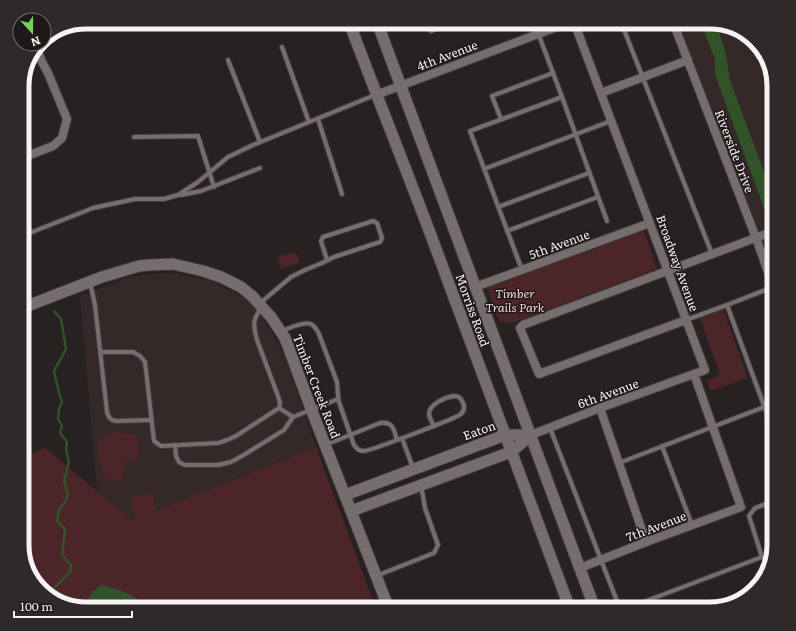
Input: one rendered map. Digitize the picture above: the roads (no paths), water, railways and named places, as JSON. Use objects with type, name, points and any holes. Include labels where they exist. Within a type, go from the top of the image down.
[{"type":"main road","name":"Morriss Road","points":[[352,29],[427,225],[567,602]]},
{"type":"main road","name":"Morriss Road","points":[[380,29],[592,602]]},
{"type":"main road","name":"Timber Creek Road","points":[[29,305],[102,277],[139,266],[173,264],[203,271],[221,277],[242,287],[271,317],[285,338],[311,410],[386,602]]},
{"type":"main road","name":"Eaton","points":[[345,495],[505,435],[531,435]]},
{"type":"main road","points":[[351,511],[511,452],[531,435]]},
{"type":"street","name":"4th Avenue","points":[[376,95],[552,29]]},
{"type":"street","name":"Broadway Avenue","points":[[577,29],[705,370],[694,374]]},
{"type":"street","name":"Riverside Drive","points":[[676,29],[767,270]]},
{"type":"street","points":[[29,155],[53,146],[62,138],[67,119],[39,54]]},
{"type":"street","points":[[601,93],[688,60]]},
{"type":"street","name":"5th Avenue","points":[[475,287],[650,223]]},
{"type":"street","points":[[686,320],[539,374],[520,328],[528,323],[767,233]]},
{"type":"street","points":[[694,374],[713,427]]},
{"type":"street","name":"6th Avenue","points":[[531,435],[694,374]]},
{"type":"street","points":[[600,408],[646,542]]},
{"type":"street","name":"7th Avenue","points":[[580,568],[741,507],[713,427]]},
{"type":"lane","points":[[537,29],[607,220]]},
{"type":"lane","points":[[624,29],[712,254]]},
{"type":"lane","points":[[282,46],[309,122]]},
{"type":"lane","points":[[228,60],[260,142]]},
{"type":"lane","points":[[501,119],[492,96],[553,73]]},
{"type":"lane","points":[[178,195],[198,182],[228,157],[260,142],[376,95]]},
{"type":"lane","points":[[522,270],[470,131],[562,96]]},
{"type":"lane","points":[[318,119],[342,194]]},
{"type":"lane","points":[[484,169],[611,120]]},
{"type":"lane","points":[[134,137],[198,136],[214,187]]},
{"type":"lane","points":[[29,233],[93,208],[135,199],[164,199],[201,191],[260,168]]},
{"type":"lane","points":[[498,207],[589,173]]},
{"type":"lane","points":[[507,231],[598,197]]},
{"type":"lane","points":[[100,352],[133,352],[140,356],[145,362],[154,441],[161,446],[218,443],[227,440],[236,436],[279,408],[280,403],[278,396],[255,331],[254,322],[260,305],[291,277],[334,257],[380,242],[382,238],[377,223],[373,221],[323,237],[321,241],[327,260]]},
{"type":"lane","points":[[90,282],[95,304],[107,412],[109,418],[116,421],[151,420]]},
{"type":"lane","points":[[686,320],[767,290]]},
{"type":"lane","points":[[726,305],[767,414]]},
{"type":"lane","points":[[281,331],[303,323],[310,323],[315,327],[337,382],[338,399],[354,445],[358,450],[371,450],[399,439],[434,426],[457,417],[465,408],[460,398],[455,396],[434,404],[430,408],[429,414],[434,426]]},
{"type":"lane","points":[[175,445],[176,456],[179,462],[186,465],[218,465],[231,462],[284,430],[293,417],[338,399]]},
{"type":"lane","points":[[618,463],[764,407]]},
{"type":"lane","points":[[279,408],[293,417]]},
{"type":"lane","points":[[325,445],[380,422],[385,422],[393,427],[413,469]]},
{"type":"lane","points":[[550,428],[617,602]]},
{"type":"lane","points":[[662,446],[692,525]]},
{"type":"lane","points":[[376,576],[434,553],[438,545],[425,508],[421,485]]},
{"type":"lane","points":[[643,602],[762,557],[749,516],[755,508],[767,504]]},
{"type":"waterway","points":[[51,589],[70,572],[71,565],[62,555],[65,529],[57,521],[59,510],[64,504],[68,495],[64,481],[69,462],[66,450],[67,442],[60,433],[62,426],[58,419],[62,401],[54,371],[66,349],[61,319],[54,311]]},
{"type":"waterway","points":[[94,602],[103,592],[129,602]]},
{"type":"park label","name":"Timber Trails Park","points":[[515,300]]}]
